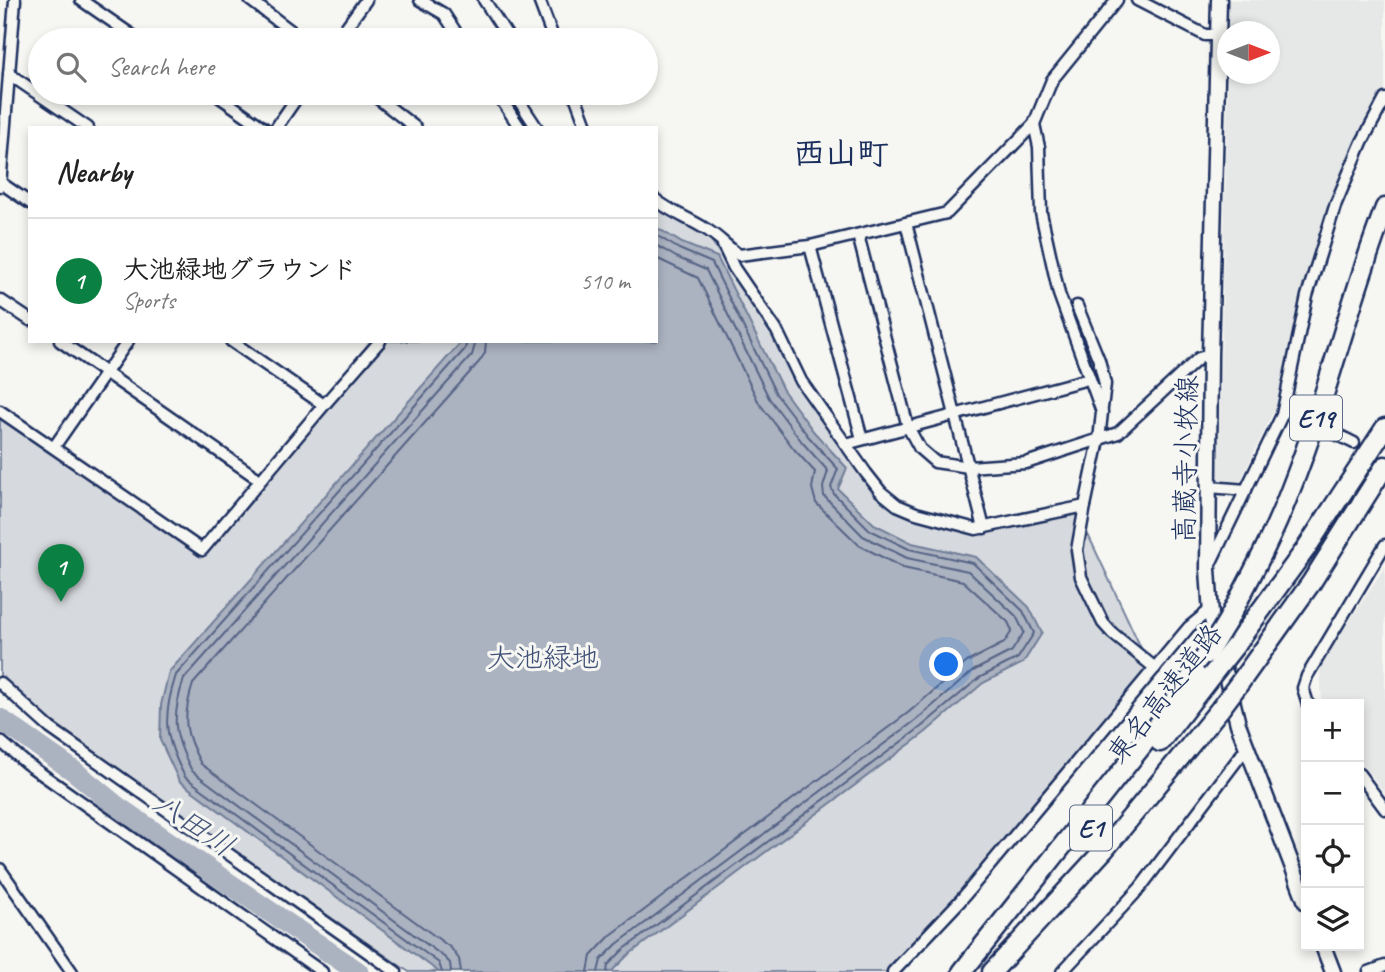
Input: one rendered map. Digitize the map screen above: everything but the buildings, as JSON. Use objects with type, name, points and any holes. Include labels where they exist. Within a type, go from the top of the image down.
[{"type":"highway","name":"E19","points":[[961,972],[1153,732],[1227,620],[1263,553],[1290,491],[1385,208]]},
{"type":"highway","name":"東名高速道路","points":[[961,972],[1021,911],[1087,834],[1234,647],[1304,550],[1385,428]]},
{"type":"highway","name":"東名高速道路","points":[[992,972],[1104,850],[1220,709],[1311,583],[1385,466]]},
{"type":"main road","name":"高蔵寺小牧線","points":[[1218,21],[1219,0]]},
{"type":"main road","name":"高蔵寺小牧線","points":[[1217,76],[1210,355],[1208,569],[1211,609],[1238,724],[1301,889]]},
{"type":"main road","points":[[1325,951],[1333,972]]},
{"type":"street","points":[[15,0],[0,185],[28,202]]},
{"type":"street","points":[[250,0],[287,28]]},
{"type":"street","points":[[346,28],[366,0]]},
{"type":"street","points":[[420,0],[444,14],[453,28]]},
{"type":"street","points":[[484,0],[502,28]]},
{"type":"street","points":[[540,0],[550,28]]},
{"type":"street","points":[[658,202],[708,229],[723,245],[739,255],[810,246],[947,213],[1034,124],[1052,80],[1117,0]]},
{"type":"street","points":[[1137,0],[1205,35],[1217,36]]},
{"type":"street","points":[[88,2],[123,28]]},
{"type":"street","points":[[9,74],[28,87]]},
{"type":"street","points":[[1208,569],[1282,415],[1307,296],[1336,203],[1362,142],[1385,99]]},
{"type":"street","points":[[54,105],[85,126]]},
{"type":"street","points":[[231,105],[261,126]]},
{"type":"street","points":[[277,126],[292,105]]},
{"type":"street","points":[[386,105],[413,126]]},
{"type":"street","points":[[505,105],[519,126]]},
{"type":"street","points":[[522,105],[536,126]]},
{"type":"street","points":[[578,105],[586,126]]},
{"type":"street","points":[[1034,124],[1039,147],[1041,214],[1059,294],[1102,412]]},
{"type":"street","points":[[906,223],[984,528]]},
{"type":"street","points":[[858,235],[908,427],[920,449],[935,462],[969,467],[1026,463],[1118,433],[1199,358],[1210,355]]},
{"type":"street","points":[[723,245],[734,268],[777,331],[801,381],[873,482],[897,505],[916,513],[976,529],[1085,506]]},
{"type":"street","points":[[810,246],[862,439]]},
{"type":"street","points":[[0,300],[28,319]]},
{"type":"street","points":[[1077,306],[1099,360],[1105,384],[1099,440],[1077,550],[1081,577],[1103,623],[1156,668]]},
{"type":"street","points":[[63,343],[260,480]]},
{"type":"street","points":[[54,447],[127,343]]},
{"type":"street","points":[[234,343],[324,405]]},
{"type":"street","points":[[0,411],[202,550],[378,343]]},
{"type":"street","points":[[846,444],[1088,379]]},
{"type":"street","points":[[1282,415],[1295,419]]},
{"type":"street","points":[[1332,432],[1354,443]]},
{"type":"street","points":[[1209,486],[1246,490]]},
{"type":"street","points":[[1306,699],[1303,688],[1307,676],[1385,545]]},
{"type":"street","points":[[892,972],[960,901],[1189,627],[1211,609]]},
{"type":"street","points":[[0,683],[50,728],[396,972]]},
{"type":"street","points":[[0,741],[26,763],[322,972]]},
{"type":"street","points":[[1062,972],[1140,888],[1247,747]]},
{"type":"street","points":[[1364,781],[1385,809]]},
{"type":"street","points":[[0,869],[72,972]]},
{"type":"street","points":[[1369,972],[1385,966]]},
{"type":"shaded area","points":[[1228,0],[1385,0],[1385,92],[1311,268],[1278,402],[1237,488],[1220,486],[1218,483],[1228,84],[1280,84],[1280,21],[1228,21]]},
{"type":"shaded area","points":[[1385,566],[1385,794],[1364,766],[1364,699],[1322,699],[1320,667]]},
{"type":"green space","name":"大池緑地","points":[[658,208],[706,233],[774,333],[797,382],[897,507],[952,528],[974,532],[992,531],[1077,511],[1150,667],[956,898],[886,972],[409,972],[57,727],[0,679],[0,418],[202,557],[385,343],[658,343]]},
{"type":"water","name":"大池緑地","points":[[658,228],[682,243],[717,257],[783,390],[814,432],[847,468],[838,489],[874,524],[912,543],[976,557],[1029,607],[1042,633],[1023,663],[983,683],[926,732],[627,956],[611,972],[439,972],[179,781],[160,740],[161,705],[169,672],[460,343],[658,343]]},
{"type":"waterway","name":"八田川","points":[[0,719],[74,771],[119,808],[358,972]]},
{"type":"tunnel","points":[[1295,419],[1332,432]]},
{"type":"place","name":"大池緑地グラウンド","points":[[61,602]]},
{"type":"district","name":"西山町","points":[[841,153]]}]
